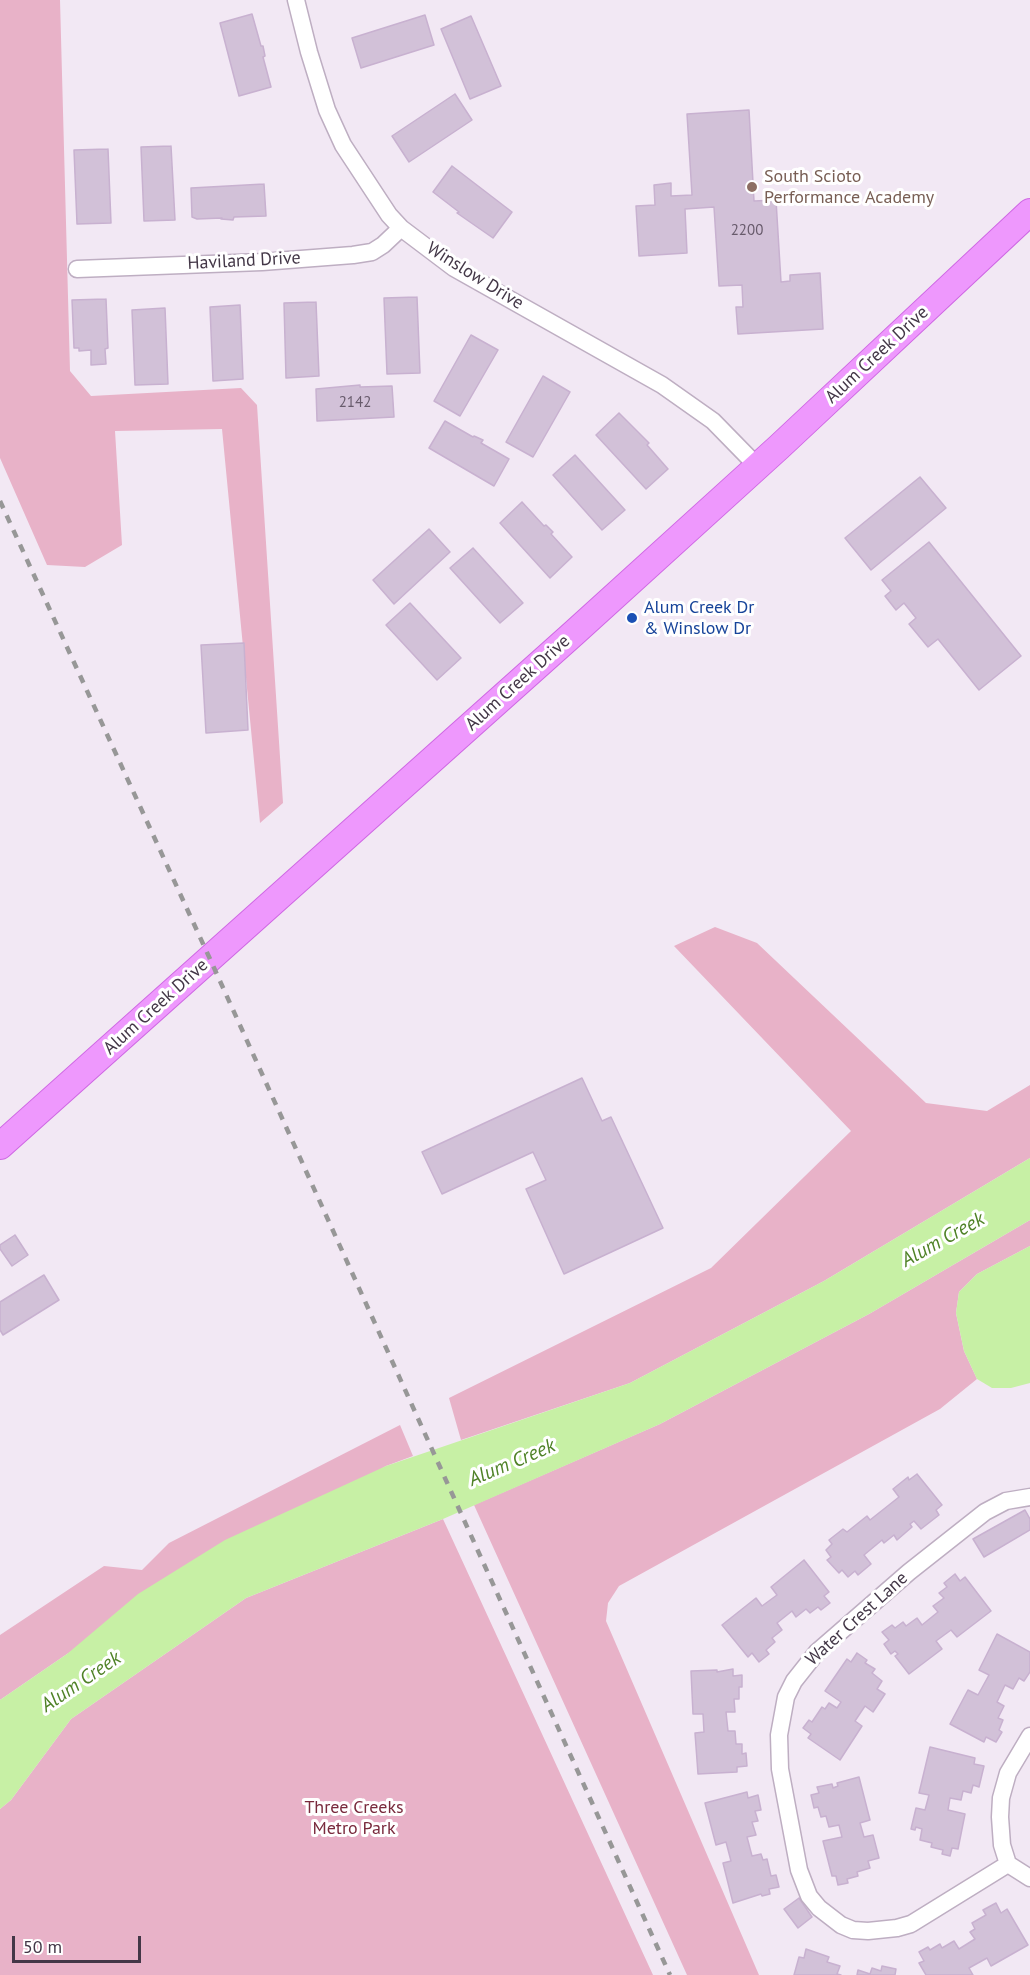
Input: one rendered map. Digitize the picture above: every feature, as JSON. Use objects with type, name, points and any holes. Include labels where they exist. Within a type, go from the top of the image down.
[{"type":"main road","name":"Alum Creek Drive","points":[[0,1146],[574,633],[644,567],[758,466],[1030,212]]},
{"type":"street","name":"Winslow Drive","points":[[296,0],[327,110],[343,145],[389,215],[401,228],[454,268],[662,385],[713,421],[758,466]]},
{"type":"street","name":"Haviland Drive","points":[[77,268],[262,262],[353,255],[372,252],[383,246],[401,228]]},
{"type":"street","name":"Water Crest Lane","points":[[1008,1864],[911,1924],[868,1931],[853,1930],[841,1924],[819,1908],[810,1896],[799,1870],[780,1769],[779,1735],[786,1697],[794,1681],[817,1652],[909,1572],[985,1512],[1006,1501],[1030,1497]]},
{"type":"street","points":[[1030,1736],[1008,1773],[1001,1798],[1002,1845],[1008,1864],[1030,1878]]},
{"type":"green space","points":[[0,0],[60,0],[70,371],[91,396],[241,388],[257,405],[283,803],[260,823],[222,429],[115,431],[122,545],[85,567],[47,565],[0,458]]},
{"type":"green space","points":[[715,927],[757,943],[926,1103],[987,1111],[1030,1085],[1030,1158],[824,1281],[630,1383],[461,1440],[449,1398],[711,1268],[851,1131],[674,946]]},
{"type":"green space","points":[[1030,1220],[1030,1246],[977,1274],[959,1292],[956,1313],[964,1351],[977,1379],[940,1409],[619,1586],[608,1603],[606,1621],[759,1975],[687,1975],[474,1505],[660,1424],[869,1314]]},
{"type":"green space","points":[[400,1425],[413,1456],[386,1466],[67,1654],[0,1700],[0,1635],[104,1566],[142,1570],[169,1543]]},
{"type":"green space","name":"Three Creeks Metro Park","points":[[443,1519],[653,1975],[0,1975],[0,1809],[11,1800],[71,1719],[246,1598]]},
{"type":"water","name":"Alum Creek","points":[[1030,1158],[1030,1220],[869,1314],[660,1424],[443,1519],[246,1598],[71,1719],[11,1800],[0,1809],[0,1700],[67,1654],[138,1594],[225,1540],[386,1466],[630,1383],[824,1281]]},
{"type":"water","points":[[1030,1246],[1030,1383],[1011,1388],[992,1388],[977,1379],[964,1351],[956,1313],[959,1292],[977,1274]]},
{"type":"building","points":[[252,14],[261,46],[263,46],[265,56],[263,57],[271,87],[239,96],[220,23]]},
{"type":"building","points":[[425,15],[434,45],[361,68],[352,38]]},
{"type":"building","points":[[471,16],[501,86],[470,99],[441,29]]},
{"type":"building","points":[[455,94],[472,120],[409,162],[392,136]]},
{"type":"building","points":[[749,110],[754,201],[776,200],[781,282],[790,281],[790,275],[820,273],[823,329],[738,334],[736,307],[743,307],[742,285],[719,286],[714,207],[685,209],[687,253],[639,256],[636,206],[655,205],[654,185],[671,183],[671,196],[692,195],[687,114]]},
{"type":"building","points":[[171,146],[175,220],[144,221],[141,147]]},
{"type":"building","points":[[108,149],[111,223],[77,224],[74,150]]},
{"type":"building","points":[[452,166],[512,212],[493,238],[457,213],[459,212],[433,192]]},
{"type":"building","points":[[264,184],[266,216],[234,217],[233,220],[192,217],[191,188]]},
{"type":"building","points":[[417,297],[420,373],[387,374],[384,298]]},
{"type":"building","points":[[106,299],[108,348],[105,349],[106,364],[91,365],[91,350],[79,351],[79,348],[74,348],[72,300]]},
{"type":"building","points":[[316,302],[319,376],[286,378],[284,303]]},
{"type":"building","points":[[240,305],[243,379],[213,381],[210,307]]},
{"type":"building","points":[[165,308],[168,384],[135,385],[132,310]]},
{"type":"building","points":[[471,335],[498,350],[460,416],[434,401]]},
{"type":"building","points":[[543,376],[570,392],[533,457],[506,442]]},
{"type":"building","points":[[360,385],[360,387],[392,386],[394,417],[317,421],[316,389]]},
{"type":"building","points":[[619,413],[649,443],[647,445],[668,469],[646,489],[596,435]]},
{"type":"building","points":[[445,421],[483,440],[481,443],[509,459],[494,486],[429,448]]},
{"type":"building","points":[[575,455],[625,510],[602,530],[553,475]]},
{"type":"building","points":[[920,477],[946,508],[871,570],[845,538]]},
{"type":"building","points":[[522,502],[544,526],[546,525],[553,532],[551,534],[572,557],[550,578],[500,523]]},
{"type":"building","points":[[429,529],[450,552],[394,604],[373,580]]},
{"type":"building","points":[[929,542],[1021,656],[979,690],[938,639],[928,647],[909,624],[916,618],[904,603],[896,610],[885,596],[891,591],[882,580]]},
{"type":"building","points":[[473,548],[523,603],[500,623],[450,568]]},
{"type":"building","points":[[410,603],[461,658],[437,680],[386,625]]},
{"type":"building","points":[[244,643],[248,730],[206,733],[201,645]]},
{"type":"building","points":[[582,1078],[602,1121],[611,1117],[663,1228],[564,1274],[526,1189],[546,1180],[533,1152],[442,1194],[422,1152]]},
{"type":"building","points":[[15,1235],[28,1255],[12,1266],[0,1249],[0,1245]]},
{"type":"building","points":[[44,1275],[59,1300],[3,1335],[0,1330],[0,1302]]},
{"type":"building","points":[[917,1474],[942,1505],[936,1510],[939,1515],[921,1529],[914,1521],[910,1524],[912,1527],[897,1540],[894,1535],[884,1543],[882,1540],[864,1555],[871,1564],[858,1575],[855,1571],[848,1577],[842,1570],[839,1573],[827,1560],[831,1557],[826,1550],[832,1544],[829,1540],[843,1529],[847,1532],[867,1516],[870,1520],[899,1497],[893,1489],[908,1477],[909,1480]]},
{"type":"building","points":[[1025,1510],[1030,1519],[1030,1530],[984,1557],[973,1539]]},
{"type":"building","points":[[804,1560],[829,1592],[824,1596],[830,1603],[821,1610],[818,1607],[810,1613],[806,1609],[796,1617],[792,1611],[777,1623],[782,1630],[772,1638],[775,1642],[766,1650],[769,1654],[759,1662],[752,1653],[748,1657],[722,1625],[756,1598],[762,1606],[777,1595],[771,1587]]},
{"type":"building","points":[[955,1574],[960,1581],[965,1577],[991,1611],[957,1637],[951,1630],[936,1641],[942,1649],[909,1674],[895,1656],[898,1654],[895,1651],[891,1654],[884,1644],[889,1640],[882,1632],[892,1625],[895,1628],[903,1622],[906,1626],[917,1618],[922,1625],[938,1612],[933,1606],[944,1598],[939,1593],[947,1587],[944,1583]]},
{"type":"building","points":[[997,1634],[1030,1652],[1030,1672],[1024,1681],[1019,1678],[1013,1689],[1005,1685],[997,1702],[1004,1706],[998,1718],[1003,1720],[999,1730],[1002,1732],[996,1742],[986,1737],[984,1742],[950,1724],[968,1690],[978,1695],[989,1675],[979,1670]]},
{"type":"building","points":[[857,1653],[867,1660],[865,1663],[875,1669],[872,1673],[882,1681],[877,1689],[885,1694],[873,1712],[865,1706],[855,1721],[862,1726],[840,1760],[808,1738],[811,1734],[803,1728],[809,1720],[812,1722],[822,1707],[825,1709],[829,1703],[837,1708],[841,1702],[825,1691],[847,1659],[851,1662]]},
{"type":"building","points":[[733,1669],[733,1676],[742,1675],[742,1687],[739,1687],[739,1699],[734,1699],[735,1712],[726,1712],[728,1731],[735,1731],[736,1744],[742,1744],[742,1754],[746,1753],[747,1766],[737,1767],[737,1772],[698,1774],[695,1733],[704,1732],[703,1714],[693,1714],[691,1671],[717,1670],[717,1672]]},
{"type":"building","points":[[930,1747],[975,1758],[974,1764],[984,1766],[979,1787],[973,1785],[971,1793],[963,1791],[961,1800],[950,1798],[948,1810],[965,1814],[958,1849],[952,1848],[950,1856],[942,1854],[943,1850],[931,1847],[932,1843],[920,1840],[922,1829],[916,1827],[915,1830],[911,1829],[916,1808],[925,1810],[929,1795],[919,1793]]},
{"type":"building","points":[[859,1777],[870,1820],[860,1823],[864,1837],[873,1835],[879,1858],[868,1861],[870,1868],[857,1872],[858,1876],[847,1879],[848,1883],[838,1885],[836,1876],[832,1876],[823,1841],[842,1837],[839,1825],[829,1827],[826,1816],[821,1817],[818,1807],[814,1808],[811,1795],[819,1793],[817,1787],[832,1784],[833,1788],[838,1786],[837,1783]]},
{"type":"building","points":[[747,1792],[748,1798],[758,1795],[761,1810],[755,1811],[758,1821],[752,1822],[756,1835],[747,1837],[752,1856],[761,1854],[763,1860],[767,1859],[771,1876],[776,1875],[779,1887],[769,1889],[770,1894],[762,1896],[761,1894],[733,1903],[723,1863],[731,1861],[726,1842],[716,1845],[705,1803]]},
{"type":"building","points":[[799,1898],[812,1917],[798,1928],[784,1909]]},
{"type":"building","points":[[996,1903],[1001,1913],[1007,1909],[1028,1945],[991,1966],[987,1958],[969,1968],[973,1975],[926,1975],[919,1963],[924,1961],[919,1952],[928,1947],[930,1950],[940,1944],[942,1948],[954,1941],[959,1949],[975,1939],[970,1932],[975,1929],[972,1923],[986,1915],[983,1910]]},
{"type":"building","points":[[806,1949],[829,1957],[827,1962],[840,1966],[837,1974],[841,1975],[794,1975],[799,1957],[804,1958]]},
{"type":"building","points":[[882,1966],[896,1969],[895,1975],[857,1975],[858,1970],[870,1974],[872,1968],[881,1971]]},
{"type":"railway","points":[[0,501],[670,1975]]},
{"type":"place","name":"South Scioto Performance Academy","points":[[752,187]]},
{"type":"place","name":"Alum Creek Dr & Winslow Dr","points":[[632,618]]}]
